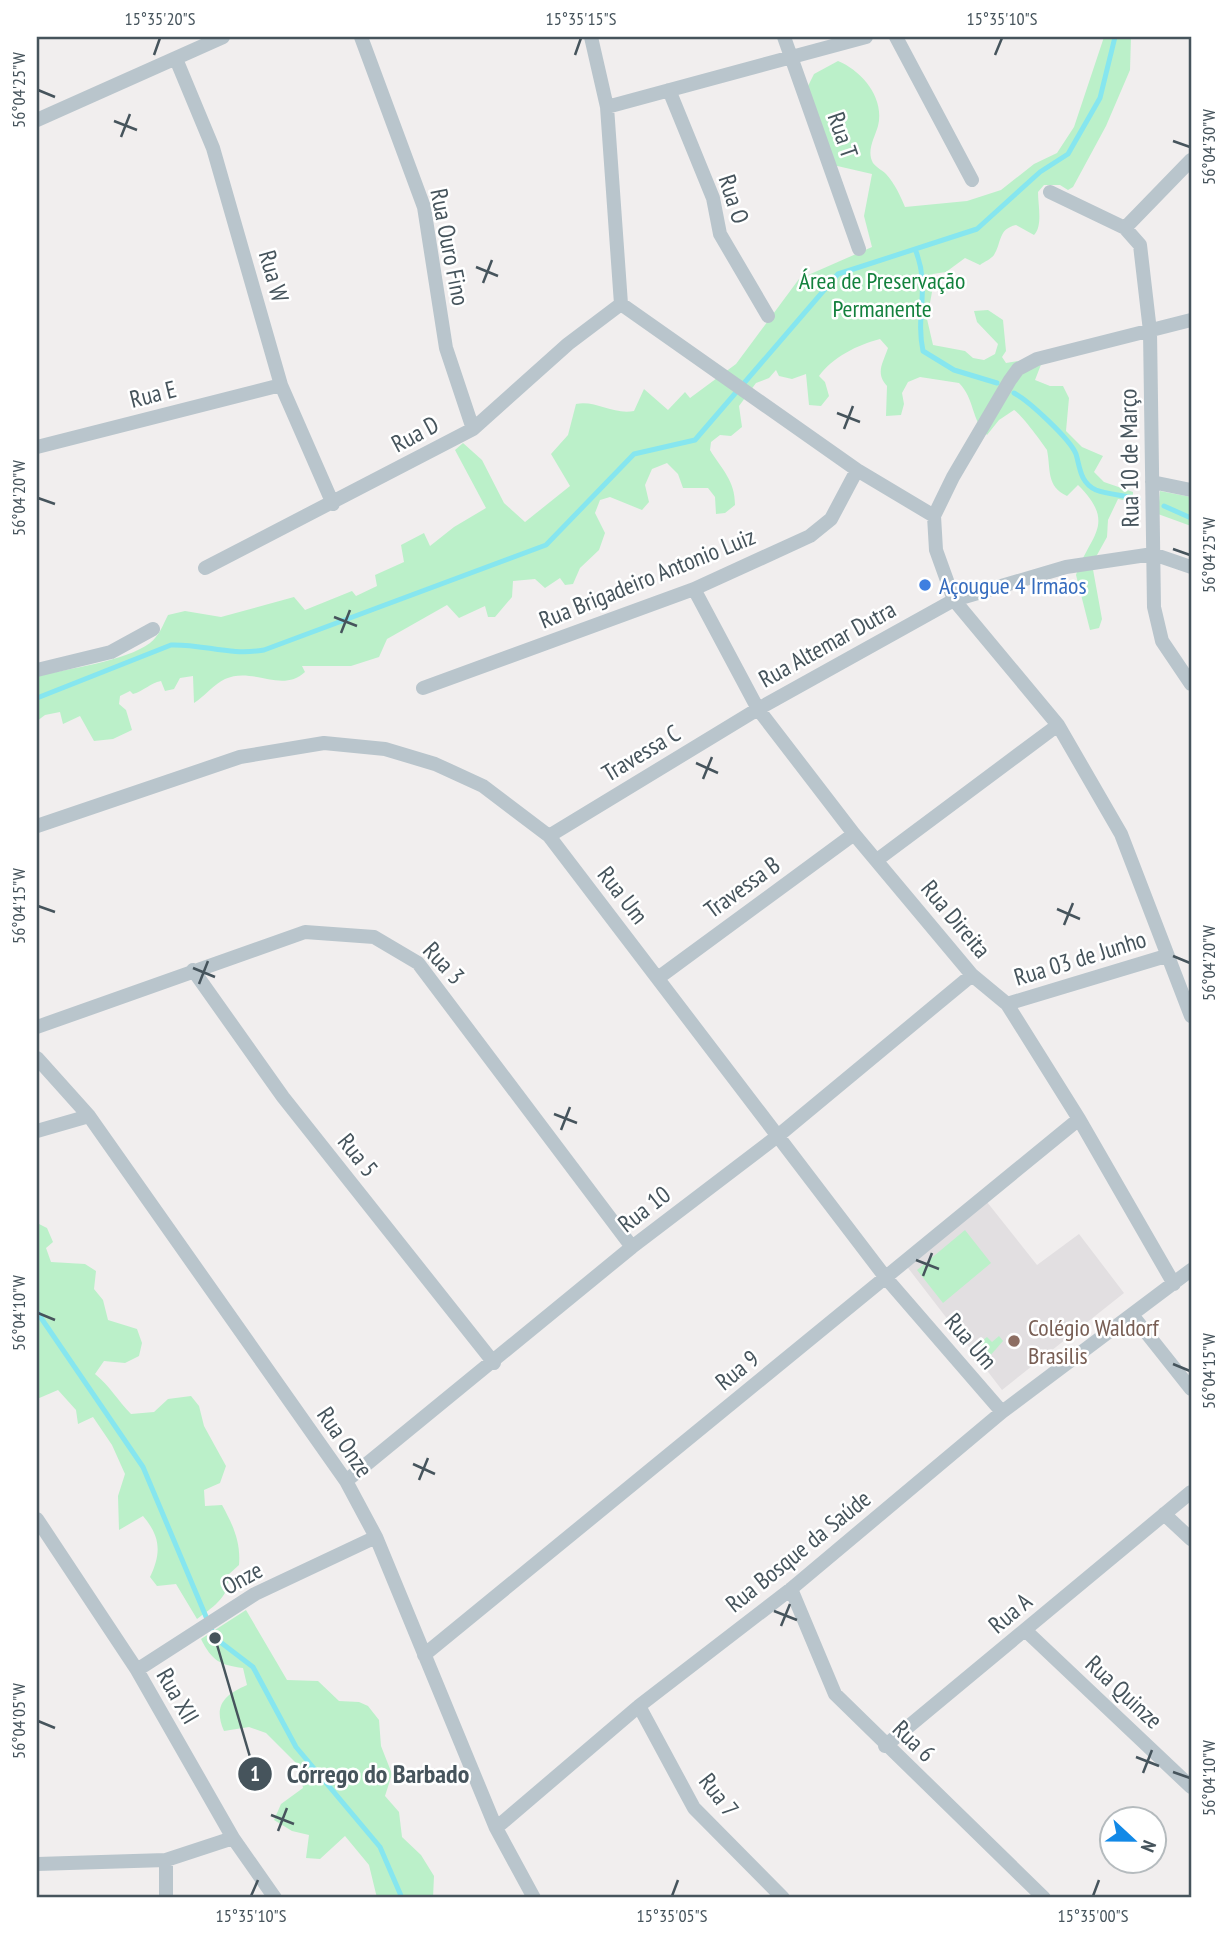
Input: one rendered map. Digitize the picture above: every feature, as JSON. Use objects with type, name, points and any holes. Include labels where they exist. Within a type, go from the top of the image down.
[{"type":"street","points":[[37,120],[223,37]]},
{"type":"street","name":"Rua Ouro Fino","points":[[361,37],[424,206],[446,348],[473,429]]},
{"type":"street","points":[[591,37],[607,107],[621,304],[857,470],[934,516]]},
{"type":"street","name":"Rua T","points":[[784,37],[859,249]]},
{"type":"street","points":[[607,107],[866,37]]},
{"type":"street","points":[[896,37],[972,180]]},
{"type":"street","name":"Rua W","points":[[176,59],[213,148],[281,385],[333,504]]},
{"type":"street","name":"Rua O","points":[[669,90],[713,198],[720,234],[768,316]]},
{"type":"street","points":[[1050,192],[1125,228],[1191,160]]},
{"type":"street","name":"Rua 10 de Março","points":[[1125,228],[1140,245],[1150,331],[1154,607],[1162,641],[1191,684]]},
{"type":"street","name":"Rua D","points":[[205,568],[333,504],[473,429],[568,344],[621,304]]},
{"type":"street","points":[[1191,320],[1037,359],[1018,369],[953,477],[934,516],[936,550],[954,600],[1058,725],[1121,834],[1191,1016]]},
{"type":"street","name":"Rua E","points":[[37,446],[281,385]]},
{"type":"street","name":"Rua Brigadeiro Antonio Luiz","points":[[423,688],[694,589],[810,536],[831,519],[857,470]]},
{"type":"street","points":[[1152,482],[1191,490]]},
{"type":"street","points":[[1153,554],[1191,568]]},
{"type":"street","name":"Rua Altemar Dutra","points":[[758,709],[954,600],[1066,567],[1153,554]]},
{"type":"street","name":"Rua Direita","points":[[694,589],[758,709],[854,834],[972,975],[1007,1004],[1079,1119],[1174,1284]]},
{"type":"street","points":[[37,670],[111,652],[153,629]]},
{"type":"street","name":"Travessa C","points":[[549,836],[758,709]]},
{"type":"street","points":[[877,860],[1058,725]]},
{"type":"street","name":"Rua Um","points":[[37,826],[240,757],[324,743],[385,749],[435,764],[484,786],[549,836],[886,1278],[1002,1412]]},
{"type":"street","name":"Travessa B","points":[[658,978],[854,834]]},
{"type":"street","name":"Rua 3","points":[[37,1027],[305,932],[374,937],[418,963],[632,1247]]},
{"type":"street","name":"Rua 03 de Junho","points":[[1007,1004],[1166,956]]},
{"type":"street","name":"Rua 5","points":[[193,970],[282,1097],[494,1363]]},
{"type":"street","name":"Rua 10","points":[[346,1481],[494,1363],[632,1247],[779,1135],[972,975]]},
{"type":"street","name":"Rua Onze","points":[[37,1058],[89,1116],[346,1481],[376,1537],[496,1828],[534,1898]]},
{"type":"street","points":[[37,1131],[89,1116]]},
{"type":"street","name":"Rua 9","points":[[424,1655],[1079,1119]]},
{"type":"street","name":"Rua Bosque da Saúde","points":[[496,1828],[639,1706],[791,1589],[1002,1412],[1191,1270]]},
{"type":"street","points":[[1133,1316],[1191,1389]]},
{"type":"street","name":"Rua A","points":[[885,1746],[1191,1492]]},
{"type":"street","points":[[1164,1514],[1191,1539]]},
{"type":"street","name":"Rua XII","points":[[38,1523],[136,1670],[233,1838],[275,1898]]},
{"type":"street","name":"Onze","points":[[136,1670],[256,1594],[376,1537]]},
{"type":"street","name":"Rua 6","points":[[791,1589],[835,1694],[885,1746],[1045,1898]]},
{"type":"street","name":"Rua Quinze","points":[[1025,1630],[1191,1787]]},
{"type":"street","name":"Rua 7","points":[[639,1706],[694,1808],[783,1898]]},
{"type":"street","points":[[37,1864],[166,1860],[233,1838]]},
{"type":"street","points":[[166,1860],[166,1898]]},
{"type":"shaded area","name":"Colégio Waldorf Brasilis","points":[[987,1202],[1037,1265],[1079,1234],[1124,1293],[1002,1390],[905,1264]]},
{"type":"green space","name":"Área de Preservação Permanente","points":[[1104,37],[1131,37],[1130,70],[1106,126],[1073,187],[1068,190],[1060,185],[1044,185],[1038,192],[1039,221],[1034,235],[1016,225],[1010,227],[1003,233],[994,255],[980,265],[965,258],[946,272],[933,274],[928,282],[932,292],[927,319],[933,345],[965,351],[973,358],[984,360],[995,354],[998,344],[977,322],[974,311],[988,310],[1003,320],[1006,351],[1002,357],[1006,363],[1037,358],[1042,362],[1035,380],[1050,386],[1063,386],[1069,398],[1066,431],[1082,447],[1103,456],[1094,472],[1104,482],[1133,492],[1133,502],[1118,499],[1108,520],[1107,537],[1092,564],[1102,619],[1099,628],[1090,630],[1076,575],[1097,530],[1096,510],[1090,499],[1078,485],[1067,496],[1060,492],[1052,482],[1047,450],[1014,410],[999,420],[987,435],[978,423],[968,396],[959,383],[920,377],[908,382],[902,393],[904,404],[901,415],[886,416],[887,386],[881,372],[888,348],[880,339],[846,353],[825,369],[819,376],[825,382],[829,396],[821,406],[809,405],[806,374],[792,379],[779,376],[776,370],[769,378],[756,383],[739,406],[742,427],[731,436],[720,435],[711,442],[710,450],[733,489],[735,505],[725,513],[716,514],[715,497],[708,488],[683,488],[678,474],[667,463],[652,469],[645,485],[649,502],[642,510],[610,497],[600,500],[595,513],[605,533],[599,550],[580,568],[573,584],[565,585],[560,578],[545,588],[535,579],[513,581],[512,597],[495,617],[488,617],[485,606],[459,618],[447,605],[387,639],[379,657],[351,666],[302,666],[305,672],[286,681],[235,676],[221,681],[194,703],[193,676],[180,678],[174,689],[165,691],[161,681],[133,694],[130,691],[120,696],[119,704],[126,710],[132,730],[113,739],[94,741],[80,716],[63,724],[60,712],[45,715],[37,721],[37,676],[112,660],[139,649],[156,637],[168,615],[185,611],[221,617],[294,597],[305,610],[352,591],[356,596],[377,586],[375,575],[404,562],[401,545],[424,533],[430,546],[454,527],[486,508],[455,450],[463,443],[482,460],[504,503],[525,522],[570,486],[551,454],[568,435],[576,404],[634,411],[644,389],[668,410],[685,392],[690,398],[736,364],[799,279],[872,247],[864,216],[872,174],[833,165],[807,88],[814,74],[838,61],[855,71],[870,87],[878,105],[879,116],[871,158],[892,182],[905,207],[967,201],[1001,190],[1034,164],[1057,153],[1074,127]]},
{"type":"green space","points":[[1160,491],[1191,497],[1191,526],[1158,514]]},
{"type":"green space","points":[[37,1223],[47,1228],[53,1242],[46,1248],[51,1262],[85,1264],[96,1271],[94,1289],[103,1300],[108,1320],[137,1329],[142,1343],[139,1356],[125,1363],[104,1361],[95,1374],[131,1414],[154,1412],[168,1399],[191,1396],[199,1406],[204,1426],[226,1466],[220,1483],[204,1490],[205,1506],[222,1505],[235,1534],[239,1565],[228,1575],[224,1595],[197,1619],[176,1584],[157,1586],[150,1577],[158,1552],[156,1537],[143,1516],[119,1530],[118,1496],[125,1474],[112,1445],[93,1417],[78,1424],[76,1410],[58,1390],[37,1399]]},
{"type":"green space","points":[[965,1230],[991,1263],[943,1303],[917,1270]]},
{"type":"green space","points":[[999,1336],[1003,1341],[989,1357],[985,1353],[988,1350],[978,1344],[987,1337],[992,1342]]},
{"type":"green space","points":[[246,1610],[287,1680],[318,1681],[339,1701],[359,1702],[368,1706],[379,1720],[381,1746],[392,1774],[385,1796],[399,1812],[402,1837],[421,1855],[434,1876],[433,1898],[377,1898],[369,1865],[345,1836],[320,1859],[306,1858],[309,1835],[292,1831],[274,1820],[281,1804],[303,1788],[299,1766],[266,1733],[249,1727],[224,1731],[220,1708],[227,1697],[247,1685],[243,1668],[218,1661],[201,1639]]},
{"type":"waterway","points":[[37,698],[171,645],[239,652],[264,650],[546,545],[634,454],[695,440],[838,274],[977,229],[1040,172],[1068,154],[1100,98],[1115,37]]},
{"type":"waterway","points":[[915,249],[922,276],[923,351],[954,370],[997,383]]},
{"type":"waterway","points":[[1014,393],[1039,412],[1066,439],[1076,454],[1084,479],[1091,487],[1101,492],[1138,499]]},
{"type":"waterway","points":[[1164,506],[1191,518]]},
{"type":"waterway","points":[[37,1312],[143,1467],[215,1638],[253,1667],[296,1747],[380,1847],[402,1898]]},
{"type":"place","name":"Açougue 4 Irmãos","points":[[925,585]]},
{"type":"place","name":"Colégio Waldorf Brasilis","points":[[1014,1341]]},
{"type":"place","name":"Córrego do Barbado","points":[[215,1638]]}]
